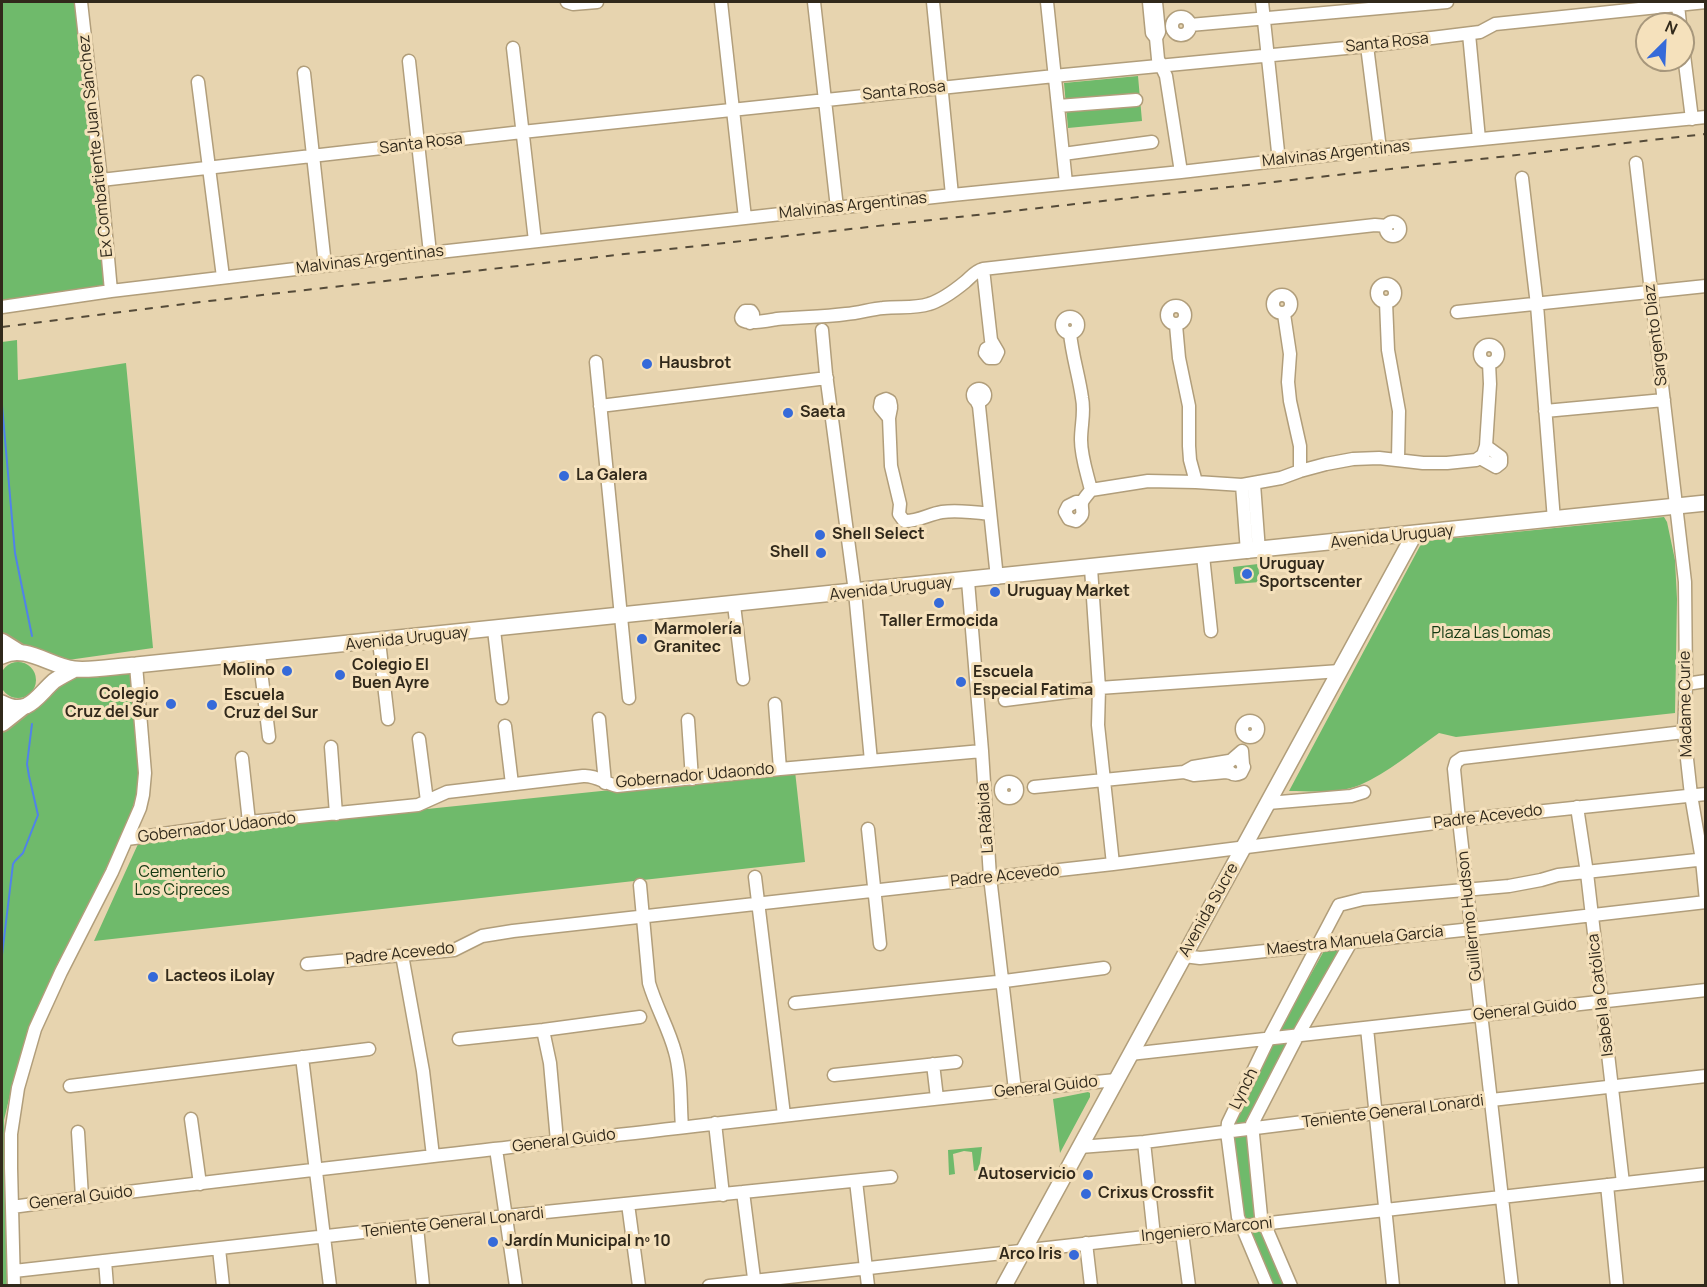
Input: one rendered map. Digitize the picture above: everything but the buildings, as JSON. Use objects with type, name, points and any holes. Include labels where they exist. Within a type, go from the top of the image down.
[{"type":"highway","points":[[2,642],[24,653]]},
{"type":"highway","points":[[2,723],[21,708]]},
{"type":"main road","name":"Avenida Uruguay","points":[[24,653],[75,669],[136,665],[379,642],[1706,504]]},
{"type":"main road","name":"Avenida Sucre","points":[[1004,1286],[1414,535]]},
{"type":"main road","points":[[2,656],[7,653],[24,653],[36,659],[43,669],[45,682],[41,694]]},
{"type":"main road","name":"Avenida Uruguay","points":[[21,708],[32,703],[54,681],[75,669]]},
{"type":"main road","points":[[2,703],[21,708]]},
{"type":"street","name":"Ex Combatiente Juan Sánchez","points":[[81,2],[111,291]]},
{"type":"street","points":[[567,2],[573,4],[597,2]]},
{"type":"street","points":[[721,2],[745,218]]},
{"type":"street","points":[[814,2],[837,208]]},
{"type":"street","points":[[933,2],[952,195]]},
{"type":"street","points":[[1047,2],[1066,183]]},
{"type":"street","points":[[1149,2],[1152,33],[1156,38]]},
{"type":"street","points":[[1156,2],[1159,32],[1156,38],[1158,59],[1166,76],[1181,172]]},
{"type":"street","points":[[1262,2],[1279,161]]},
{"type":"street","points":[[1190,25],[1447,2]]},
{"type":"street","name":"Santa Rosa","points":[[101,180],[1055,75],[1368,46],[1469,34],[1480,32],[1495,24],[1706,2]]},
{"type":"street","points":[[1678,5],[1679,12]]},
{"type":"street","points":[[1469,34],[1479,139]]},
{"type":"street","points":[[1368,46],[1380,149]]},
{"type":"street","points":[[513,48],[535,241]]},
{"type":"street","points":[[409,61],[430,253]]},
{"type":"street","points":[[1686,72],[1692,119]]},
{"type":"street","points":[[304,73],[325,265]]},
{"type":"street","points":[[198,82],[223,277]]},
{"type":"street","points":[[1058,106],[1136,100]]},
{"type":"street","name":"Malvinas Argentinas","points":[[2,307],[223,277],[535,241],[1380,149],[1706,117]]},
{"type":"street","points":[[1063,153],[1152,142]]},
{"type":"street","name":"Sargento Díaz","points":[[1636,163],[1677,507]]},
{"type":"street","points":[[1522,178],[1537,305],[1554,520]]},
{"type":"street","points":[[755,319],[856,313],[884,308],[921,306],[944,297],[978,270],[983,269],[1268,236],[1375,225],[1387,226]]},
{"type":"street","points":[[983,269],[991,345]]},
{"type":"street","points":[[957,288],[985,286]]},
{"type":"street","points":[[1457,312],[1706,286]]},
{"type":"street","points":[[1386,302],[1388,350],[1399,411],[1398,459]]},
{"type":"street","points":[[1284,314],[1290,354],[1288,382],[1300,446],[1300,471]]},
{"type":"street","points":[[814,315],[822,330],[826,378],[855,592],[871,761]]},
{"type":"street","points":[[822,330],[830,315]]},
{"type":"street","points":[[1176,325],[1179,357],[1189,406],[1190,460],[1196,482]]},
{"type":"street","points":[[1070,333],[1083,398],[1082,453],[1092,490]]},
{"type":"street","points":[[596,362],[629,699]]},
{"type":"street","points":[[1082,502],[1092,490],[1148,481],[1248,485],[1353,459],[1398,459],[1423,463],[1476,460],[1483,455],[1486,446],[1489,363]]},
{"type":"street","points":[[600,405],[826,378]]},
{"type":"street","points":[[1545,411],[1664,400]]},
{"type":"street","points":[[978,401],[998,578]]},
{"type":"street","points":[[887,412],[891,466],[900,504],[899,514],[904,521],[913,521],[947,512],[990,514]]},
{"type":"street","points":[[1480,458],[1496,467],[1501,463],[1501,457],[1486,446]]},
{"type":"street","points":[[1248,485],[1253,551]]},
{"type":"street","name":"Madame Curie","points":[[1677,507],[1684,582],[1686,684],[1684,732],[1691,795],[1703,860],[1706,902]]},
{"type":"street","points":[[1203,556],[1211,631]]},
{"type":"street","points":[[1091,568],[1099,688],[1098,725],[1113,864]]},
{"type":"street","name":"La Rábida","points":[[968,581],[990,877],[1015,1090]]},
{"type":"street","points":[[734,605],[743,679]]},
{"type":"street","points":[[494,630],[502,698]]},
{"type":"street","points":[[379,642],[388,719]]},
{"type":"street","points":[[259,654],[269,737]]},
{"type":"street","points":[[14,1286],[11,1134],[18,1088],[35,1029],[112,872],[140,808],[145,781],[136,665]]},
{"type":"street","points":[[1005,700],[1099,688],[1341,670]]},
{"type":"street","points":[[1686,684],[1706,681]]},
{"type":"street","points":[[775,704],[780,769]]},
{"type":"street","points":[[599,718],[605,783]]},
{"type":"street","points":[[688,720],[692,779]]},
{"type":"street","points":[[505,726],[512,784]]},
{"type":"street","name":"Guillermo Hudson","points":[[1512,1286],[1459,820],[1456,762],[1462,758],[1684,732]]},
{"type":"street","points":[[419,739],[427,801]]},
{"type":"street","points":[[331,747],[336,814]]},
{"type":"street","name":"Gobernador Udaondo","points":[[127,839],[249,822],[418,805],[447,792],[592,775],[605,783],[617,786],[780,769],[982,752]]},
{"type":"street","points":[[1015,790],[1184,772],[1193,767],[1240,753]]},
{"type":"street","points":[[242,758],[249,822]]},
{"type":"street","points":[[1268,803],[1351,796],[1364,792]]},
{"type":"street","name":"Padre Acevedo","points":[[308,964],[454,950],[482,936],[496,933],[1113,864],[1459,820],[1706,794]]},
{"type":"street","name":"Isabel la Católica","points":[[1577,807],[1587,873],[1623,1184]]},
{"type":"street","points":[[868,829],[880,944]]},
{"type":"street","points":[[1467,890],[1509,886],[1558,875],[1703,860]]},
{"type":"street","points":[[755,877],[784,1115]]},
{"type":"street","points":[[640,885],[649,982],[675,1052],[682,1127]]},
{"type":"street","name":"Lynch","points":[[1266,1286],[1238,1217],[1227,1132],[1230,1117],[1269,1038],[1339,905],[1363,899],[1467,890]]},
{"type":"street","name":"Maestra Manuela García","points":[[1184,956],[1200,958],[1706,902]]},
{"type":"street","name":"Lynch","points":[[1291,1286],[1263,1224],[1251,1130],[1254,1119],[1298,1035],[1351,942]]},
{"type":"street","points":[[402,955],[423,1071],[433,1156]]},
{"type":"street","points":[[795,1003],[1104,968]]},
{"type":"street","name":"General Guido","points":[[1130,1054],[1706,990]]},
{"type":"street","points":[[459,1039],[640,1017]]},
{"type":"street","points":[[1367,1028],[1393,1286]]},
{"type":"street","points":[[543,1030],[550,1063],[557,1141]]},
{"type":"street","points":[[70,1086],[369,1049]]},
{"type":"street","points":[[302,1057],[330,1286]]},
{"type":"street","points":[[834,1075],[956,1062]]},
{"type":"street","points":[[933,1064],[937,1098]]},
{"type":"street","name":"Teniente General Lonardi","points":[[1080,1147],[1251,1130],[1375,1113],[1706,1076]]},
{"type":"street","name":"General Guido","points":[[12,1207],[316,1168],[1116,1080]]},
{"type":"street","points":[[191,1119],[200,1184]]},
{"type":"street","points":[[715,1123],[723,1195]]},
{"type":"street","points":[[78,1132],[82,1197]]},
{"type":"street","points":[[1144,1142],[1154,1236]]},
{"type":"street","points":[[496,1149],[516,1286]]},
{"type":"street","name":"Ingeniero Marconi","points":[[709,1286],[755,1283],[865,1268],[1706,1174]]},
{"type":"street","name":"Teniente General Lonardi","points":[[14,1271],[506,1216],[891,1177]]},
{"type":"street","points":[[856,1180],[867,1286]]},
{"type":"street","points":[[1607,1185],[1617,1286]]},
{"type":"street","points":[[743,1192],[755,1283]]},
{"type":"street","points":[[628,1204],[639,1286]]},
{"type":"street","points":[[417,1227],[423,1286]]},
{"type":"street","points":[[1182,1233],[1189,1286]]},
{"type":"street","points":[[1086,1243],[1091,1286]]},
{"type":"street","points":[[219,1249],[223,1286]]},
{"type":"street","points":[[105,1261],[107,1286]]},
{"type":"green space","points":[[2,2],[75,2],[106,280],[103,286],[2,304]]},
{"type":"green space","points":[[1138,76],[1142,121],[1068,128],[1064,83]]},
{"type":"green space","points":[[17,340],[18,380],[126,363],[153,648],[61,661],[16,642],[2,633],[2,342]]},
{"type":"green space","name":"Plaza Las Lomas","points":[[1664,517],[1675,560],[1677,599],[1675,713],[1456,737],[1439,733],[1390,768],[1360,785],[1334,791],[1289,791],[1420,546],[1426,541]]},
{"type":"green space","name":"Uruguay Sportscenter","points":[[1258,564],[1260,582],[1235,584],[1233,567]]},
{"type":"green space","points":[[18,662],[31,667],[36,680],[31,693],[18,698],[5,693],[0,680],[5,667]]},
{"type":"green space","points":[[114,672],[131,673],[133,680],[140,787],[123,833],[31,1023],[13,1082],[4,1120],[10,1285],[2,1286],[2,725],[71,676],[99,677]]},
{"type":"green space","name":"Cementerio Los Cipreces","points":[[795,771],[805,862],[94,941],[138,844],[156,837]]},
{"type":"green space","points":[[1344,946],[1246,1129],[1259,1219],[1288,1285],[1273,1285],[1245,1220],[1232,1127],[1273,1042],[1325,949]]},
{"type":"green space","points":[[1088,1092],[1090,1097],[1060,1153],[1053,1099]]},
{"type":"green space","points":[[982,1147],[979,1170],[974,1171],[972,1152],[964,1151],[953,1154],[955,1174],[949,1175],[948,1150]]},
{"type":"waterway","points":[[2,364],[2,406]]},
{"type":"waterway","points":[[2,405],[15,553],[32,636]]},
{"type":"waterway","points":[[2,955],[13,864],[23,853],[38,815],[27,764],[32,724]]},
{"type":"railway","points":[[2,327],[553,262],[1706,134]]},
{"type":"place","name":"Hausbrot","points":[[647,364]]},
{"type":"place","name":"Saeta","points":[[788,413]]},
{"type":"place","name":"La Galera","points":[[564,476]]},
{"type":"place","name":"Shell Select","points":[[820,535]]},
{"type":"place","name":"Shell","points":[[821,553]]},
{"type":"place","name":"Uruguay Sportscenter","points":[[1247,574]]},
{"type":"place","name":"Uruguay Market","points":[[995,592]]},
{"type":"place","name":"Taller Ermocida","points":[[939,603]]},
{"type":"place","name":"Marmolería Granitec","points":[[642,639]]},
{"type":"place","name":"Molino","points":[[287,671]]},
{"type":"place","name":"Colegio El Buen Ayre","points":[[340,675]]},
{"type":"place","name":"Escuela Especial Fatima","points":[[961,682]]},
{"type":"place","name":"Colegio Cruz del Sur","points":[[171,704]]},
{"type":"place","name":"Escuela Cruz del Sur","points":[[212,705]]},
{"type":"place","name":"Lacteos iLolay","points":[[153,977]]},
{"type":"place","name":"Autoservicio","points":[[1088,1175]]},
{"type":"place","name":"Crixus Crossfit","points":[[1086,1194]]},
{"type":"place","name":"Jardín Municipal nº 10","points":[[493,1242]]},
{"type":"place","name":"Arco Iris","points":[[1074,1255]]}]
